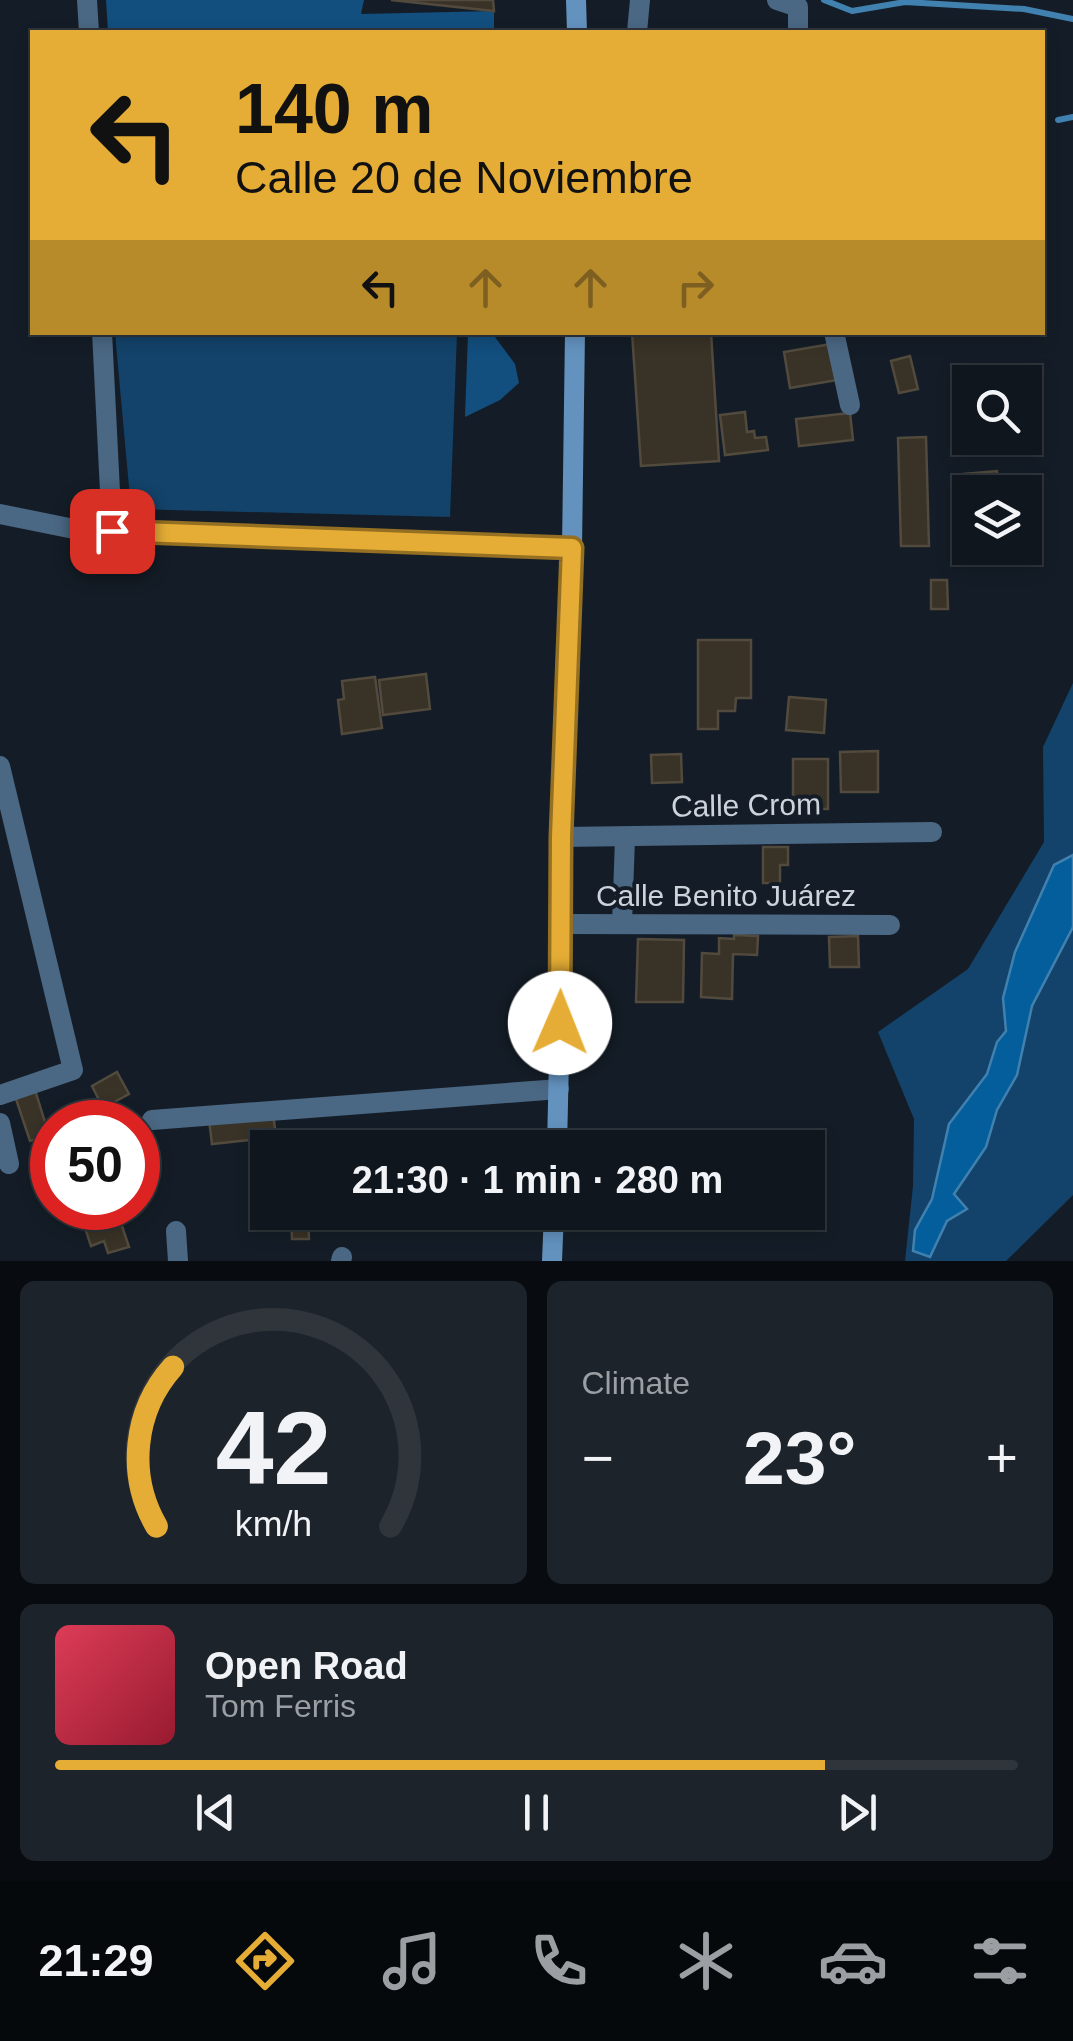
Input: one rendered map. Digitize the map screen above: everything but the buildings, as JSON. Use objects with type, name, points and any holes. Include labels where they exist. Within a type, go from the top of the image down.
[{"type":"main road","points":[[576,0],[576,30]]},
{"type":"main road","points":[[558,1130],[561,837],[575,335]]},
{"type":"main road","points":[[552,1261],[553,1230]]},
{"type":"street","points":[[87,0],[89,30]]},
{"type":"street","points":[[637,30],[640,0]]},
{"type":"street","points":[[787,3],[797,30]]},
{"type":"street","points":[[102,335],[112,531]]},
{"type":"street","points":[[835,335],[850,405]]},
{"type":"street","points":[[0,514],[80,530],[572,548]]},
{"type":"street","points":[[0,766],[73,1070],[0,1095]]},
{"type":"street","name":"Calle Crom","points":[[561,837],[932,832]]},
{"type":"street","points":[[622,924],[626,838]]},
{"type":"street","name":"Calle Benito Juárez","points":[[562,924],[890,925]]},
{"type":"street","points":[[160,1119],[559,1089]]},
{"type":"street","points":[[0,1123],[9,1164]]},
{"type":"street","points":[[176,1230],[178,1261]]},
{"type":"shaded area","points":[[106,0],[364,0],[361,14],[494,11],[494,30],[108,30]]},
{"type":"shaded area","points":[[115,335],[457,335],[450,517],[131,509]]},
{"type":"shaded area","points":[[468,335],[496,335],[515,364],[519,383],[500,400],[465,417]]},
{"type":"shaded area","points":[[1073,683],[1073,1195],[1006,1261],[905,1261],[913,1186],[914,1119],[878,1032],[968,969],[1044,842],[1043,747]]},
{"type":"shaded area","points":[[1073,855],[1073,927],[1032,1006],[1017,1075],[997,1110],[986,1147],[954,1194],[967,1209],[947,1221],[930,1257],[913,1251],[915,1230],[932,1199],[949,1124],[987,1074],[997,1042],[1006,1031],[1003,998],[1015,952],[1054,865]]},
{"type":"waterway","points":[[824,0],[852,11],[905,2],[1024,9],[1073,19]]},
{"type":"waterway","points":[[1058,120],[1073,117]]},
{"type":"route","points":[[112,531],[572,548],[561,837],[560,1023]]}]
